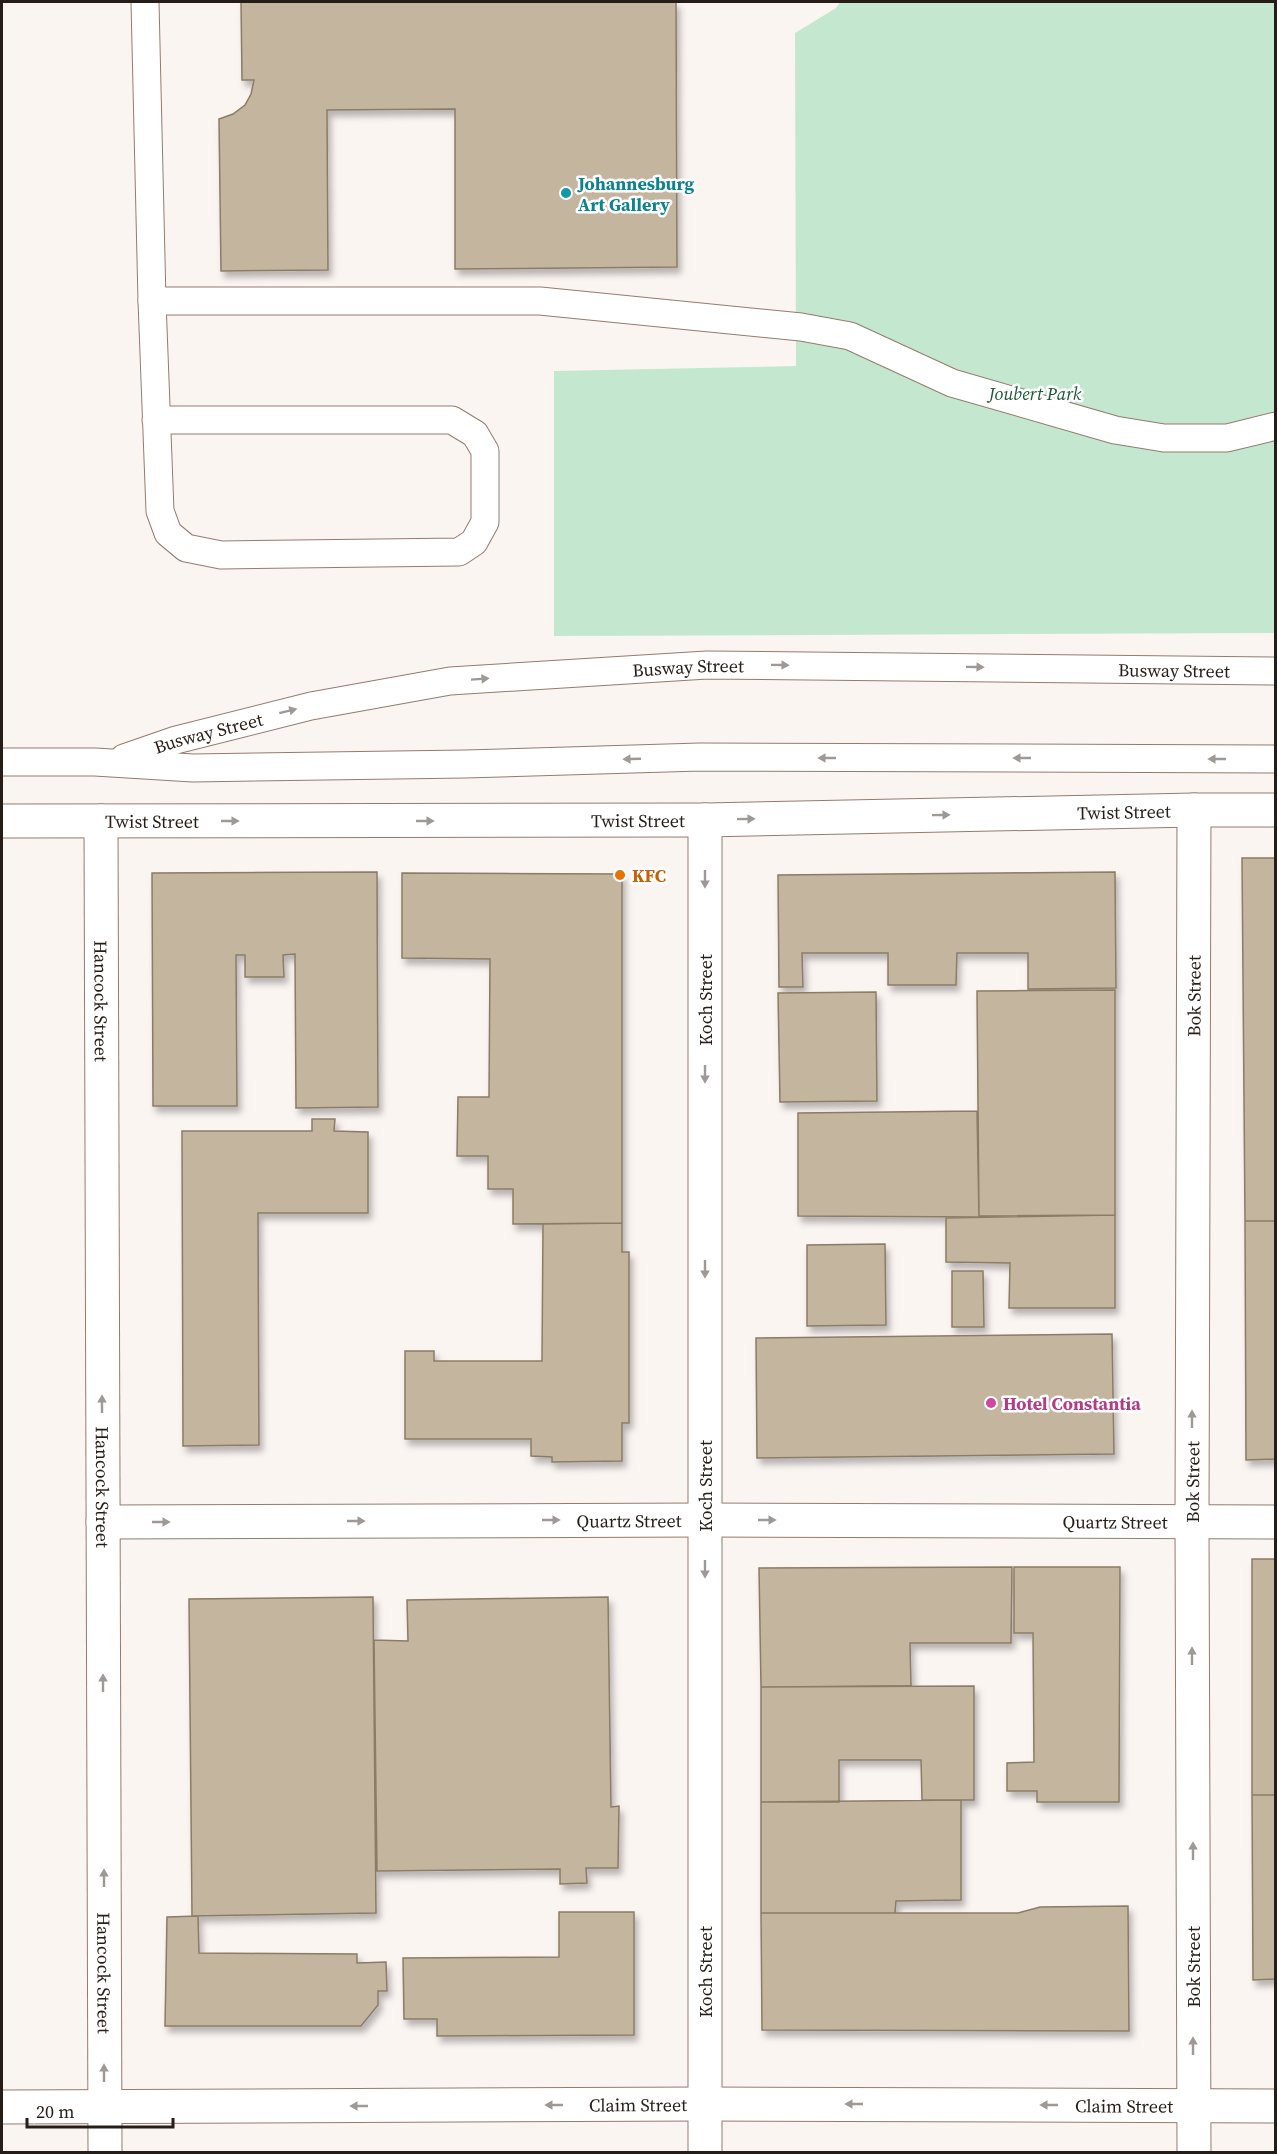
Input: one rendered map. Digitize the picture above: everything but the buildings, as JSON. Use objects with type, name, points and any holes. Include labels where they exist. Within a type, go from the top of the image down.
[{"type":"street","name":"Bok Street","points":[[1194,810],[1192,1522],[1194,2152]]},
{"type":"street","name":"Twist Street","points":[[2,821],[705,820],[1275,810]]},
{"type":"street","name":"Koch Street","points":[[705,820],[705,2152]]},
{"type":"street","name":"Hancock Street","points":[[101,821],[105,2152]]},
{"type":"street","name":"Quartz Street","points":[[103,1522],[705,1520],[1275,1522]]},
{"type":"street","name":"Claim Street","points":[[2,2107],[705,2104],[1275,2106]]},
{"type":"lane","points":[[145,2],[156,420],[160,511],[168,533],[186,548],[221,555],[459,552],[474,542],[485,522],[485,451],[475,434],[452,420],[156,420]]},
{"type":"lane","points":[[152,301],[540,301],[801,327],[850,336],[952,383],[1115,430],[1164,438],[1227,438],[1275,426]]},
{"type":"lane","name":"Busway Street","points":[[103,762],[176,740],[311,706],[450,681],[707,664],[1275,671]]},
{"type":"lane","name":"Busway Street","points":[[2,762],[103,762],[193,768],[465,764],[700,757],[1275,759]]},
{"type":"green space","name":"Joubert Park","points":[[840,2],[1275,2],[1275,633],[554,636],[554,371],[796,366],[795,33],[836,8]]},
{"type":"place","name":"Johannesburg Art Gallery","points":[[566,193]]},
{"type":"place","name":"KFC","points":[[620,875]]},
{"type":"place","name":"Hotel Constantia","points":[[991,1403]]}]
